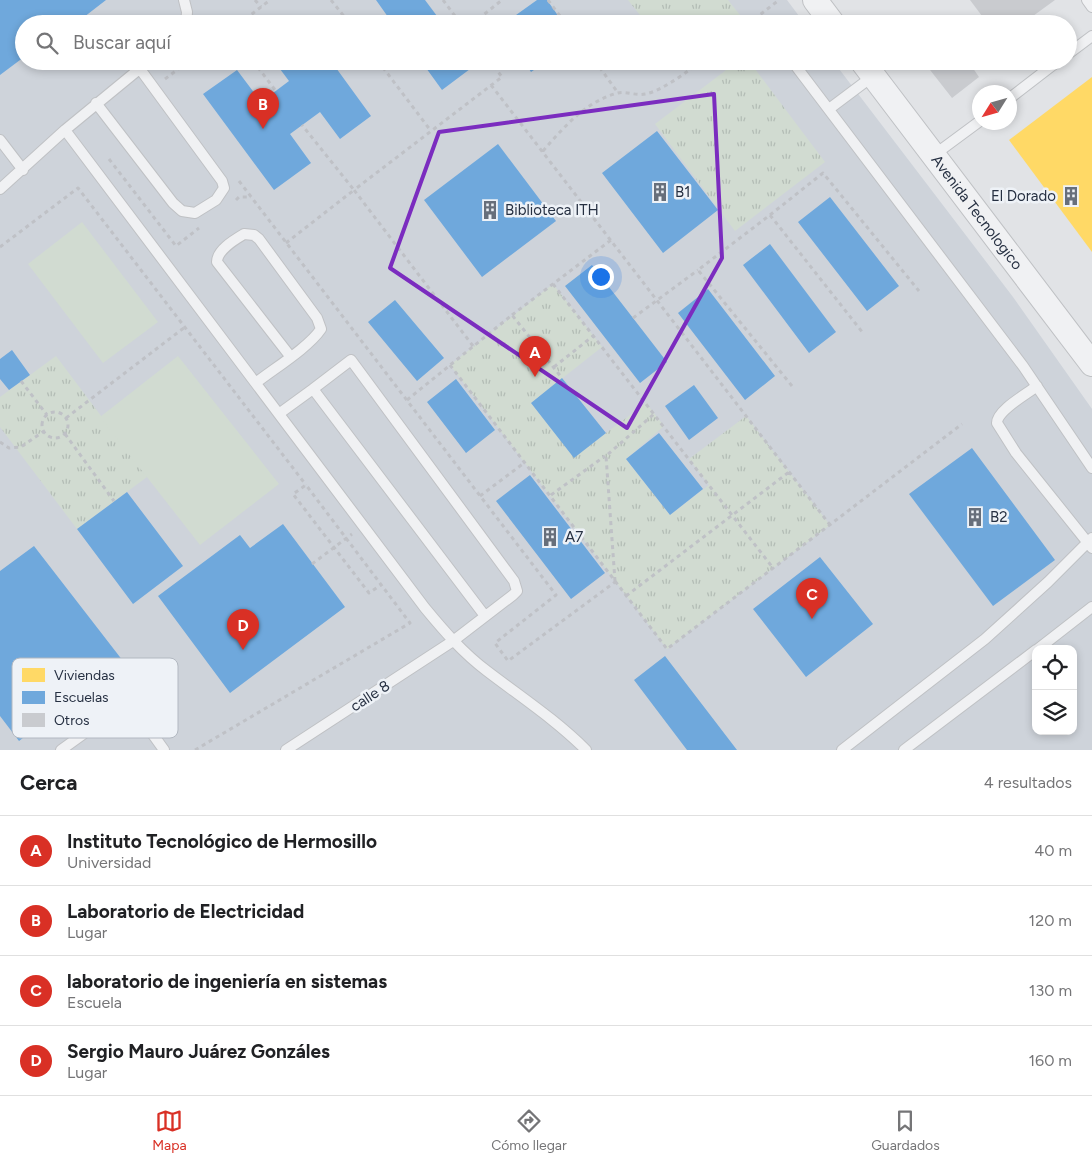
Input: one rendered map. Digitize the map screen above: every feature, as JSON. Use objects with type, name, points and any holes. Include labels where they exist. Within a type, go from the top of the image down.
[{"type":"street","points":[[815,0],[826,15]]},
{"type":"street","name":"Avenida Tecnologico","points":[[869,70],[1092,364]]},
{"type":"lane","points":[[184,0],[187,15]]},
{"type":"lane","points":[[1087,0],[1092,7]]},
{"type":"lane","points":[[1077,47],[1092,36]]},
{"type":"lane","points":[[0,189],[96,103],[137,70]]},
{"type":"lane","points":[[96,103],[164,193],[182,211],[195,213],[216,200],[224,188],[222,181],[141,70]]},
{"type":"lane","points":[[799,70],[1037,386],[1092,468]]},
{"type":"lane","points":[[829,109],[867,70]]},
{"type":"lane","points":[[1017,93],[1046,70]]},
{"type":"lane","points":[[934,155],[972,127]]},
{"type":"lane","points":[[65,130],[257,382],[425,608],[453,641],[486,671],[565,729],[586,750]]},
{"type":"lane","points":[[0,140],[23,170]]},
{"type":"lane","points":[[257,382],[318,334],[321,325],[259,238],[254,235],[244,234],[221,252],[217,262],[290,356]]},
{"type":"lane","name":"calle 8","points":[[286,750],[453,641],[516,592],[514,581],[351,360],[312,389]]},
{"type":"lane","points":[[842,750],[985,639],[1090,543],[1016,453],[997,423],[998,416],[1037,386]]},
{"type":"lane","points":[[280,413],[312,389],[486,616]]},
{"type":"lane","points":[[1044,645],[1090,610]]},
{"type":"lane","points":[[904,750],[1032,654]]},
{"type":"lane","points":[[61,750],[77,738]]},
{"type":"lane","points":[[155,738],[164,750]]},
{"type":"path","points":[[255,0],[261,7]]},
{"type":"path","points":[[251,15],[270,0]]},
{"type":"path","points":[[331,0],[343,15]]},
{"type":"path","points":[[442,0],[454,15]]},
{"type":"path","points":[[483,15],[502,0]]},
{"type":"path","points":[[548,0],[559,15]]},
{"type":"path","points":[[760,15],[779,0]]},
{"type":"path","points":[[163,81],[177,70]]},
{"type":"path","points":[[260,70],[276,91]]},
{"type":"path","points":[[385,70],[431,131]]},
{"type":"path","points":[[286,243],[502,77],[497,70]]},
{"type":"path","points":[[601,70],[618,93]]},
{"type":"path","points":[[543,152],[564,126],[591,105],[618,93],[645,94],[689,70]]},
{"type":"path","points":[[491,85],[830,525]]},
{"type":"path","points":[[302,125],[473,346]]},
{"type":"path","points":[[633,318],[770,216],[823,173],[919,291]]},
{"type":"path","points":[[0,247],[78,188],[306,484],[410,623],[195,750]]},
{"type":"path","points":[[770,216],[863,333]]},
{"type":"path","points":[[407,400],[512,315],[611,240]]},
{"type":"path","points":[[698,270],[792,386]]},
{"type":"path","points":[[553,284],[773,568]]},
{"type":"path","points":[[512,315],[562,378]]},
{"type":"path","points":[[66,418],[185,327]]},
{"type":"path","points":[[554,367],[593,336]]},
{"type":"path","points":[[450,365],[524,463],[551,495],[666,649],[962,424]]},
{"type":"path","points":[[22,381],[47,415]]},
{"type":"path","points":[[60,413],[66,418],[68,427],[65,434],[53,438],[44,431],[43,422],[47,415],[60,413]]},
{"type":"path","points":[[551,495],[606,456],[654,414]]},
{"type":"path","points":[[0,442],[9,448],[21,447],[44,431]]},
{"type":"path","points":[[65,434],[114,501]]},
{"type":"path","points":[[606,456],[615,582]]},
{"type":"path","points":[[480,496],[524,463]]},
{"type":"path","points":[[626,596],[789,472]]},
{"type":"path","points":[[306,484],[293,494],[369,593],[381,585]]},
{"type":"path","points":[[312,564],[364,525]]},
{"type":"path","points":[[495,643],[508,661],[615,582]]},
{"type":"highlighted area","points":[[714,94],[722,258],[627,428],[390,268],[439,132]]},
{"type":"shaded area","points":[[0,0],[787,0],[798,15],[15,15],[15,70],[840,70],[1013,297],[1092,409],[1092,750],[0,750]]},
{"type":"green space","points":[[628,0],[728,0],[740,15],[640,15]]},
{"type":"green space","points":[[726,70],[756,70],[825,162],[735,231],[655,124]]},
{"type":"green space","points":[[82,222],[158,322],[103,363],[28,264]]},
{"type":"green space","points":[[553,284],[602,347],[531,403],[574,457],[646,403],[664,426],[626,459],[670,515],[709,485],[689,459],[746,416],[830,525],[667,649],[450,365]]},
{"type":"green space","points":[[56,356],[147,477],[77,529],[0,427],[0,397]]},
{"type":"green space","points":[[178,356],[279,484],[200,545],[100,417]]},
{"type":"building: Viviendas","name":"El Dorado","points":[[1092,77],[1092,252],[1009,140]]},
{"type":"building: Escuelas","points":[[0,0],[106,0],[87,15],[15,15],[15,64],[0,75]]},
{"type":"building: Escuelas","points":[[376,0],[425,0],[436,15],[387,15]]},
{"type":"building: Escuelas","points":[[537,0],[547,0],[558,15],[516,15]]},
{"type":"building: Escuelas","points":[[237,70],[261,102],[289,81],[281,70],[338,70],[371,116],[340,139],[320,112],[290,134],[311,163],[274,190],[203,94]]},
{"type":"building: Escuelas","points":[[428,70],[469,70],[442,90]]},
{"type":"building: Escuelas","name":"B1","points":[[657,131],[718,210],[663,253],[602,173]]},
{"type":"building: Escuelas","name":"Biblioteca ITH","points":[[498,144],[556,221],[482,277],[424,200]]},
{"type":"building: Escuelas","points":[[830,197],[899,286],[867,311],[798,222]]},
{"type":"building: Escuelas","points":[[770,244],[836,332],[809,353],[743,265]]},
{"type":"building: Escuelas","points":[[592,265],[667,362],[640,383],[565,286]]},
{"type":"building: Escuelas","points":[[708,289],[775,376],[745,400],[678,313]]},
{"type":"building: Escuelas","points":[[395,300],[444,358],[417,381],[368,322]]},
{"type":"building: Escuelas","points":[[12,350],[30,375],[9,390],[0,379],[0,359]]},
{"type":"building: Escuelas","points":[[562,378],[606,433],[574,458],[531,403]]},
{"type":"building: Escuelas","points":[[456,379],[495,430],[466,453],[427,402]]},
{"type":"building: Escuelas","points":[[694,385],[718,418],[689,440],[665,406]]},
{"type":"building: Escuelas","points":[[659,433],[703,489],[670,515],[626,459]]},
{"type":"building: Escuelas","name":"B2","points":[[972,448],[1055,560],[993,606],[909,494]]},
{"type":"building: Escuelas","name":"A7","points":[[530,475],[605,573],[571,599],[496,501]]},
{"type":"building: Escuelas","points":[[127,492],[183,566],[133,604],[77,529]]},
{"type":"building: Escuelas","points":[[283,524],[345,607],[230,693],[158,596],[240,535],[250,548]]},
{"type":"building: Escuelas","points":[[34,546],[121,658],[12,658],[12,732],[0,716],[0,571]]},
{"type":"building: Escuelas","points":[[820,557],[873,624],[806,677],[753,609]]},
{"type":"building: Escuelas","points":[[665,656],[737,750],[687,750],[634,680]]},
{"type":"building: Otros","points":[[970,0],[1055,0],[1034,15],[981,15]]},
{"type":"building: Otros","points":[[930,70],[974,70],[979,77],[952,98]]},
{"type":"place","name":"Laboratorio de Electricidad","points":[[263,129]]},
{"type":"place","name":"B1","points":[[660,192]]},
{"type":"place","name":"El Dorado","points":[[1071,196]]},
{"type":"place","name":"Biblioteca ITH","points":[[490,210]]},
{"type":"place","name":"Instituto Tecnológico de Hermosillo","points":[[535,377]]},
{"type":"place","name":"B2","points":[[975,517]]},
{"type":"place","name":"A7","points":[[550,537]]},
{"type":"place","name":"laboratorio de ingeniería en sistemas","points":[[812,619]]},
{"type":"place","name":"Sergio Mauro Juárez Gonzáles","points":[[243,650]]}]
